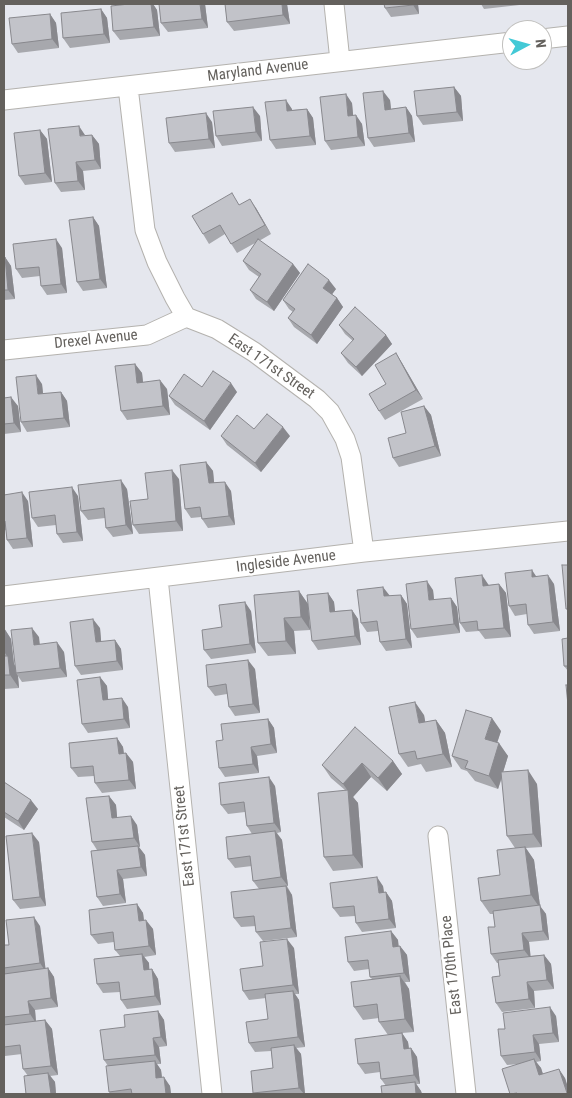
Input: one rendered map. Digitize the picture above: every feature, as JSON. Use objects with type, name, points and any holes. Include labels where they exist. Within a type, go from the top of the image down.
[{"type":"street","points":[[334,4],[340,61]]},
{"type":"street","points":[[552,38],[568,36]]},
{"type":"street","name":"Maryland Avenue","points":[[4,100],[502,43]]},
{"type":"street","points":[[128,87],[145,230],[157,262],[186,317]]},
{"type":"street","name":"Drexel Avenue","points":[[4,350],[147,335],[186,317]]},
{"type":"street","name":"East 171st Street","points":[[186,317],[217,329],[254,352],[317,399],[330,412],[345,439],[351,457],[364,552]]},
{"type":"street","name":"Ingleside Avenue","points":[[4,596],[364,552],[568,531]]},
{"type":"street","name":"East 171st Street","points":[[158,578],[212,1094]]},
{"type":"street","name":"East 170th Place","points":[[438,836],[466,1094]]},
{"type":"building","points":[[151,4],[154,27],[113,31],[111,6]]},
{"type":"building","points":[[159,4],[200,4],[202,19],[161,23]]},
{"type":"building","points":[[225,4],[282,4],[283,15],[227,22]]},
{"type":"building","points":[[384,4],[413,4],[413,5],[385,8]]},
{"type":"building","points":[[101,9],[104,34],[63,38],[61,13]]},
{"type":"building","points":[[50,14],[52,39],[12,44],[9,18]]},
{"type":"building","points":[[454,87],[457,112],[417,116],[414,91]]},
{"type":"building","points":[[383,91],[385,110],[406,107],[409,133],[368,138],[363,93]]},
{"type":"building","points":[[346,94],[348,116],[356,115],[358,137],[325,141],[320,97]]},
{"type":"building","points":[[286,100],[287,111],[307,109],[310,136],[270,140],[265,102]]},
{"type":"building","points":[[253,107],[256,132],[216,136],[213,111]]},
{"type":"building","points":[[206,113],[209,139],[169,143],[166,118]]},
{"type":"building","points":[[79,126],[80,136],[92,135],[95,160],[76,162],[78,181],[55,183],[48,129]]},
{"type":"building","points":[[40,130],[45,173],[19,176],[14,133]]},
{"type":"building","points":[[232,193],[239,205],[250,199],[265,225],[231,244],[220,225],[203,234],[192,216]]},
{"type":"building","points":[[93,217],[100,279],[77,282],[69,220]]},
{"type":"building","points":[[56,239],[61,284],[41,286],[39,267],[16,269],[13,244]]},
{"type":"building","points":[[258,239],[293,264],[267,302],[250,290],[261,274],[243,261]]},
{"type":"building","points":[[5,257],[8,290],[4,290]]},
{"type":"building","points":[[308,264],[329,280],[323,288],[337,298],[311,335],[288,318],[295,309],[283,300]]},
{"type":"building","points":[[355,307],[386,335],[356,367],[341,353],[354,339],[339,325]]},
{"type":"building","points":[[396,353],[416,390],[379,411],[369,394],[386,384],[375,365]]},
{"type":"building","points":[[135,364],[137,383],[160,380],[163,406],[121,411],[115,366]]},
{"type":"building","points":[[213,371],[231,383],[204,421],[169,396],[184,374],[202,387]]},
{"type":"building","points":[[36,375],[38,394],[61,392],[64,418],[21,422],[16,377]]},
{"type":"building","points":[[11,397],[14,423],[4,424],[4,398]]},
{"type":"building","points":[[424,406],[435,446],[393,458],[388,438],[406,433],[401,412]]},
{"type":"building","points":[[267,414],[283,427],[255,463],[221,436],[237,415],[254,429]]},
{"type":"building","points":[[206,462],[209,483],[225,482],[229,516],[202,519],[200,507],[185,509],[180,465]]},
{"type":"building","points":[[172,470],[176,521],[133,525],[130,501],[148,499],[145,473]]},
{"type":"building","points":[[121,480],[126,525],[106,528],[104,508],[81,511],[78,485]]},
{"type":"building","points":[[72,487],[77,532],[57,534],[55,515],[32,518],[29,492]]},
{"type":"building","points":[[22,492],[27,538],[7,540],[4,521],[4,495]]},
{"type":"building","points":[[562,565],[568,565],[568,609],[566,609]]},
{"type":"building","points":[[532,570],[532,577],[548,575],[553,622],[528,625],[526,604],[509,606],[505,573]]},
{"type":"building","points":[[482,575],[483,586],[499,584],[504,628],[478,630],[477,621],[460,623],[455,578]]},
{"type":"building","points":[[427,581],[429,600],[451,598],[454,624],[411,629],[406,584]]},
{"type":"building","points":[[383,587],[384,596],[401,595],[406,639],[380,642],[377,621],[361,623],[357,590]]},
{"type":"building","points":[[299,591],[301,617],[284,618],[286,641],[258,643],[254,595]]},
{"type":"building","points":[[328,593],[330,612],[352,610],[355,636],[312,641],[307,595]]},
{"type":"building","points":[[245,602],[250,644],[204,650],[202,630],[222,627],[219,605]]},
{"type":"building","points":[[93,619],[96,642],[115,640],[117,661],[75,666],[70,622]]},
{"type":"building","points":[[32,628],[34,645],[57,642],[60,668],[16,673],[11,630]]},
{"type":"building","points":[[568,638],[568,666],[564,666],[562,639]]},
{"type":"building","points":[[4,656],[8,656],[10,675],[4,675]]},
{"type":"building","points":[[248,660],[253,704],[229,707],[226,684],[208,687],[206,665]]},
{"type":"building","points":[[100,677],[103,700],[122,698],[124,719],[82,724],[77,680]]},
{"type":"building","points":[[566,685],[568,685],[568,705]]},
{"type":"building","points":[[415,702],[419,723],[436,720],[443,754],[417,759],[415,751],[399,754],[389,707]]},
{"type":"building","points":[[466,710],[492,718],[485,739],[499,743],[489,776],[465,768],[468,761],[452,756]]},
{"type":"building","points":[[268,719],[271,744],[251,747],[253,764],[219,768],[216,741],[223,740],[221,724]]},
{"type":"building","points":[[355,727],[393,761],[378,778],[362,763],[343,784],[322,765]]},
{"type":"building","points":[[117,738],[119,754],[126,753],[129,780],[95,783],[93,766],[71,768],[69,743]]},
{"type":"building","points":[[528,770],[533,834],[507,836],[501,772]]},
{"type":"building","points":[[269,777],[274,823],[247,826],[244,802],[221,805],[219,783]]},
{"type":"building","points":[[4,782],[31,800],[18,821],[4,812]]},
{"type":"building","points":[[348,790],[353,855],[324,857],[318,793]]},
{"type":"building","points":[[109,796],[112,818],[131,816],[134,838],[92,842],[86,798]]},
{"type":"building","points":[[275,831],[281,877],[253,881],[250,856],[228,859],[226,837]]},
{"type":"building","points":[[32,833],[40,897],[13,900],[6,836]]},
{"type":"building","points":[[138,846],[141,867],[117,870],[120,894],[97,897],[91,851]]},
{"type":"building","points":[[525,847],[531,895],[481,901],[478,878],[500,875],[497,850]]},
{"type":"building","points":[[377,877],[379,893],[386,892],[389,919],[356,923],[354,906],[333,908],[330,883]]},
{"type":"building","points":[[286,886],[291,928],[256,932],[254,916],[234,918],[231,892]]},
{"type":"building","points":[[137,904],[139,921],[146,920],[149,946],[115,950],[113,932],[91,935],[89,910]]},
{"type":"building","points":[[540,905],[543,931],[522,933],[524,950],[491,954],[488,927],[495,927],[493,911]]},
{"type":"building","points":[[34,917],[40,963],[4,968],[4,945],[9,945],[6,920]]},
{"type":"building","points":[[391,931],[393,947],[400,946],[404,973],[370,977],[368,960],[348,962],[345,937]]},
{"type":"building","points":[[287,939],[293,985],[243,991],[240,969],[263,966],[260,942]]},
{"type":"building","points":[[142,954],[144,970],[152,969],[155,996],[121,1000],[119,982],[97,984],[94,959]]},
{"type":"building","points":[[544,955],[547,980],[527,982],[529,999],[496,1003],[492,977],[500,976],[498,960]]},
{"type":"building","points":[[48,968],[51,998],[28,1001],[30,1014],[4,1017],[4,974]]},
{"type":"building","points":[[400,976],[405,1019],[379,1022],[377,1004],[354,1007],[351,982]]},
{"type":"building","points":[[293,991],[298,1037],[249,1043],[246,1022],[268,1019],[265,994]]},
{"type":"building","points":[[550,1007],[553,1033],[533,1035],[535,1052],[501,1056],[498,1029],[505,1029],[503,1013]]},
{"type":"building","points":[[158,1011],[161,1037],[153,1038],[155,1055],[104,1060],[100,1030],[125,1027],[124,1015]]},
{"type":"building","points":[[45,1020],[51,1066],[23,1069],[20,1045],[4,1047],[4,1025]]},
{"type":"building","points":[[402,1033],[404,1049],[411,1048],[414,1075],[381,1079],[379,1062],[358,1064],[355,1039]]},
{"type":"building","points":[[294,1045],[299,1088],[253,1093],[251,1071],[273,1068],[271,1048]]},
{"type":"building","points":[[534,1059],[539,1075],[559,1069],[567,1093],[510,1094],[502,1069]]},
{"type":"building","points":[[155,1061],[156,1078],[164,1077],[166,1094],[132,1094],[131,1089],[109,1092],[106,1066]]},
{"type":"building","points":[[48,1073],[51,1094],[26,1094],[24,1076]]},
{"type":"building","points":[[415,1082],[416,1094],[382,1094],[381,1086]]}]
